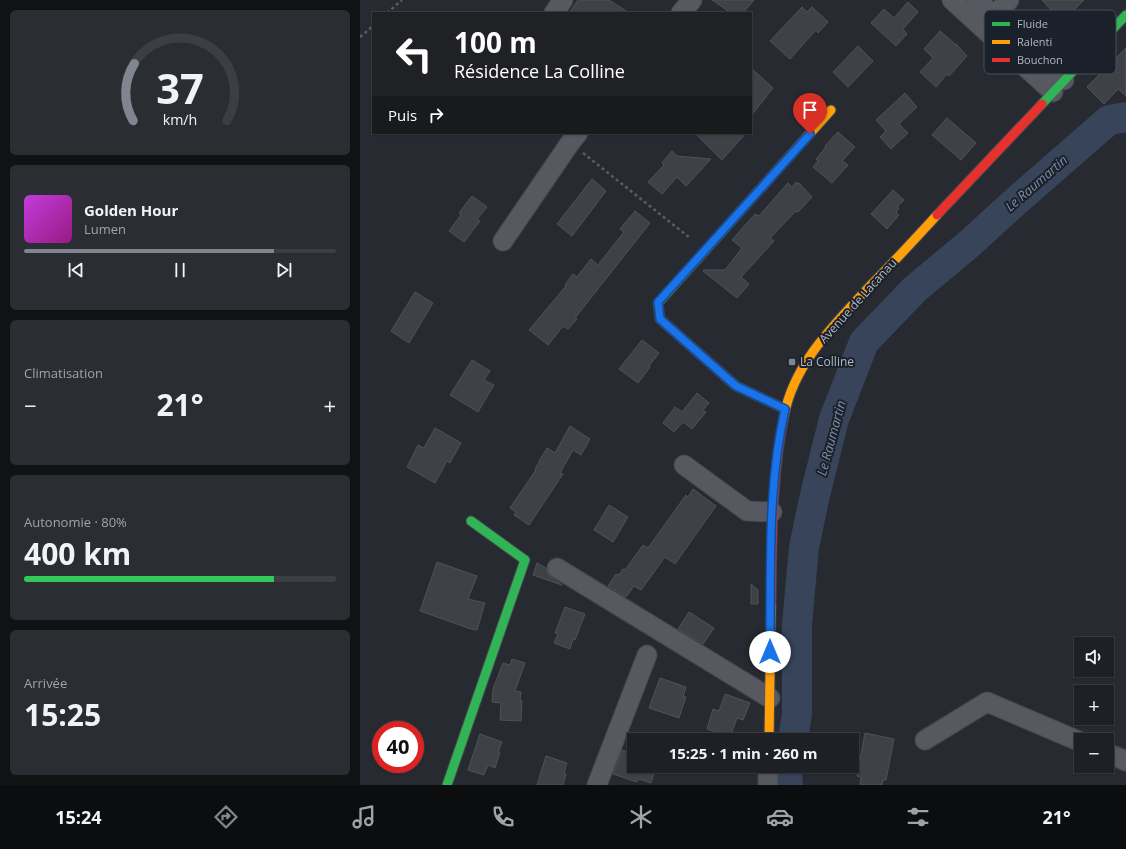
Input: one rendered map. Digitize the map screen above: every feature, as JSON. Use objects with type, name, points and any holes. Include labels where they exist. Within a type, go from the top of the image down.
[{"type":"street","points":[[549,12],[551,0]]},
{"type":"street","points":[[555,12],[562,0]]},
{"type":"street","points":[[682,12],[692,0]]},
{"type":"street","points":[[952,0],[984,26]]},
{"type":"street","points":[[977,0],[988,10]]},
{"type":"street","points":[[1000,10],[1009,0]]},
{"type":"street","name":"Avenue de Lacanau","points":[[1116,26],[1126,15]]},
{"type":"street","points":[[1044,74],[1059,86]]},
{"type":"street","points":[[1048,74],[1059,86]]},
{"type":"street","name":"Avenue de Lacanau","points":[[769,733],[772,512],[778,444],[785,409],[793,386],[817,346],[831,328],[1070,74]]},
{"type":"street","points":[[785,409],[736,386],[660,319],[658,302],[831,110]]},
{"type":"street","points":[[503,241],[574,138]]},
{"type":"street","points":[[684,465],[748,511],[772,512]]},
{"type":"street","points":[[446,785],[525,560],[471,521]]},
{"type":"street","points":[[557,568],[770,698]]},
{"type":"street","points":[[597,785],[647,655]]},
{"type":"street","points":[[925,740],[987,702],[1074,739]]},
{"type":"street","points":[[1114,756],[1126,761]]},
{"type":"street","points":[[768,773],[768,785]]},
{"type":"path","points":[[388,12],[402,0]]},
{"type":"path","points":[[360,37],[372,27]]},
{"type":"path","points":[[574,138],[705,250]]},
{"type":"building","points":[[578,0],[609,0],[627,12],[570,12]]},
{"type":"building","points":[[712,0],[754,0],[744,12],[730,12]]},
{"type":"building","points":[[1042,0],[1084,0],[1074,10],[1051,10]]},
{"type":"building","points":[[908,2],[918,12],[903,29],[907,34],[896,46],[871,23],[884,9],[894,18]]},
{"type":"building","points":[[802,7],[807,12],[812,7],[828,22],[818,33],[816,30],[790,59],[770,41]]},
{"type":"building","points":[[940,31],[956,44],[967,56],[949,76],[947,74],[936,87],[920,72],[933,58],[924,49]]},
{"type":"building","points":[[858,46],[873,61],[848,87],[833,72]]},
{"type":"building","points":[[1126,48],[1126,96],[1118,89],[1104,104],[1087,87],[1100,74],[1116,74],[1116,58]]},
{"type":"building","points":[[752,69],[773,88],[752,115]]},
{"type":"building","points":[[905,93],[917,107],[899,124],[908,133],[891,149],[880,137],[886,131],[876,120]]},
{"type":"building","points":[[947,118],[976,143],[961,160],[932,135]]},
{"type":"building","points":[[838,132],[855,147],[842,161],[848,165],[832,183],[813,167],[818,161],[816,159],[826,147],[825,146]]},
{"type":"building","points":[[696,134],[745,134],[722,160]]},
{"type":"building","points":[[672,151],[677,156],[711,159],[686,186],[677,177],[662,194],[648,182],[664,165],[662,163]]},
{"type":"building","points":[[592,179],[606,191],[572,236],[557,224]]},
{"type":"building","points":[[796,182],[798,184],[799,183],[812,197],[770,238],[774,241],[741,277],[749,284],[737,298],[703,271],[725,270],[742,248],[732,240],[755,214],[759,216],[788,183],[792,187]]},
{"type":"building","points":[[893,190],[904,200],[897,207],[899,208],[896,212],[899,215],[887,229],[871,214]]},
{"type":"building","points":[[472,196],[487,207],[477,219],[480,221],[464,242],[449,231],[461,215],[459,213]]},
{"type":"building","points":[[635,211],[650,223],[575,318],[577,319],[568,329],[563,326],[548,345],[529,330],[566,286],[565,285],[573,274],[577,277],[591,259],[598,265],[624,232],[620,229]]},
{"type":"building","points":[[415,292],[433,303],[409,343],[391,331]]},
{"type":"building","points":[[642,340],[659,353],[638,383],[619,369]]},
{"type":"building","points":[[472,360],[490,371],[484,380],[494,385],[478,412],[450,395]]},
{"type":"building","points":[[697,393],[709,403],[703,410],[706,412],[692,429],[683,422],[674,432],[663,423],[675,407],[682,412]]},
{"type":"building","points":[[570,426],[590,439],[581,455],[573,450],[560,473],[563,474],[529,525],[514,515],[516,512],[510,508],[536,470],[535,469],[539,461],[547,448],[555,453]]},
{"type":"building","points":[[435,428],[461,443],[450,463],[447,461],[435,483],[407,467],[418,445],[424,448]]},
{"type":"building","points":[[693,489],[716,506],[675,564],[665,557],[641,590],[634,586],[626,597],[608,586],[616,574],[619,575],[623,569],[625,570],[643,545],[648,548],[686,495],[688,497]]},
{"type":"building","points":[[609,505],[628,517],[613,542],[594,530]]},
{"type":"building","points":[[437,562],[477,576],[468,599],[485,603],[477,630],[420,611]]},
{"type":"building","points":[[537,563],[546,568],[547,573],[562,585],[533,575]]},
{"type":"building","points":[[751,584],[758,590],[758,604],[751,604]]},
{"type":"building","points":[[565,607],[585,614],[570,649],[554,643],[558,634],[555,633]]},
{"type":"building","points":[[689,612],[714,628],[703,644],[678,629]]},
{"type":"building","points":[[512,659],[525,663],[515,691],[521,692],[521,721],[500,720],[501,703],[492,702],[493,689],[503,663],[510,665]]},
{"type":"building","points":[[660,678],[686,687],[683,697],[686,697],[679,718],[649,708]]},
{"type":"building","points":[[725,694],[750,703],[743,720],[737,718],[732,733],[716,733],[707,729],[713,709],[719,711]]},
{"type":"building","points":[[865,733],[894,739],[886,780],[883,780],[882,785],[860,785],[861,777],[857,776],[859,773]]},
{"type":"building","points":[[480,734],[502,742],[498,752],[500,752],[495,768],[488,765],[484,775],[468,770]]},
{"type":"building","points":[[622,750],[627,752],[627,773],[654,773],[651,783],[639,779],[637,782],[613,774]]},
{"type":"building","points":[[546,756],[567,763],[563,785],[537,785]]},
{"type":"waterway","name":"Le Raumartin","points":[[794,733],[797,714],[797,625],[804,547],[834,419],[864,342],[915,289],[969,244],[1109,120],[1126,117]]},
{"type":"waterway","name":"Le Raumartin","points":[[787,773],[788,785]]},
{"type":"traffic: fast","points":[[1116,26],[1126,15]]},
{"type":"traffic: fast","points":[[1042,104],[1070,74]]},
{"type":"traffic: fast","points":[[763,186],[658,303],[660,319],[736,386],[785,409]]},
{"type":"traffic: fast","points":[[447,785],[525,560],[471,521]]},
{"type":"traffic: slow","points":[[763,186],[831,110]]},
{"type":"traffic: slow","points":[[784,416],[789,397],[797,379],[806,362],[818,345],[843,315],[937,215]]},
{"type":"traffic: slow","points":[[769,733],[771,606]]},
{"type":"traffic: jam","points":[[937,215],[1042,104]]},
{"type":"traffic: jam","points":[[771,606],[774,486],[784,416]]},
{"type":"place","name":"La Colline","points":[[792,362]]},
{"type":"route","points":[[770,652],[772,512],[778,444],[785,409],[736,386],[660,319],[658,302],[810,134]]}]
